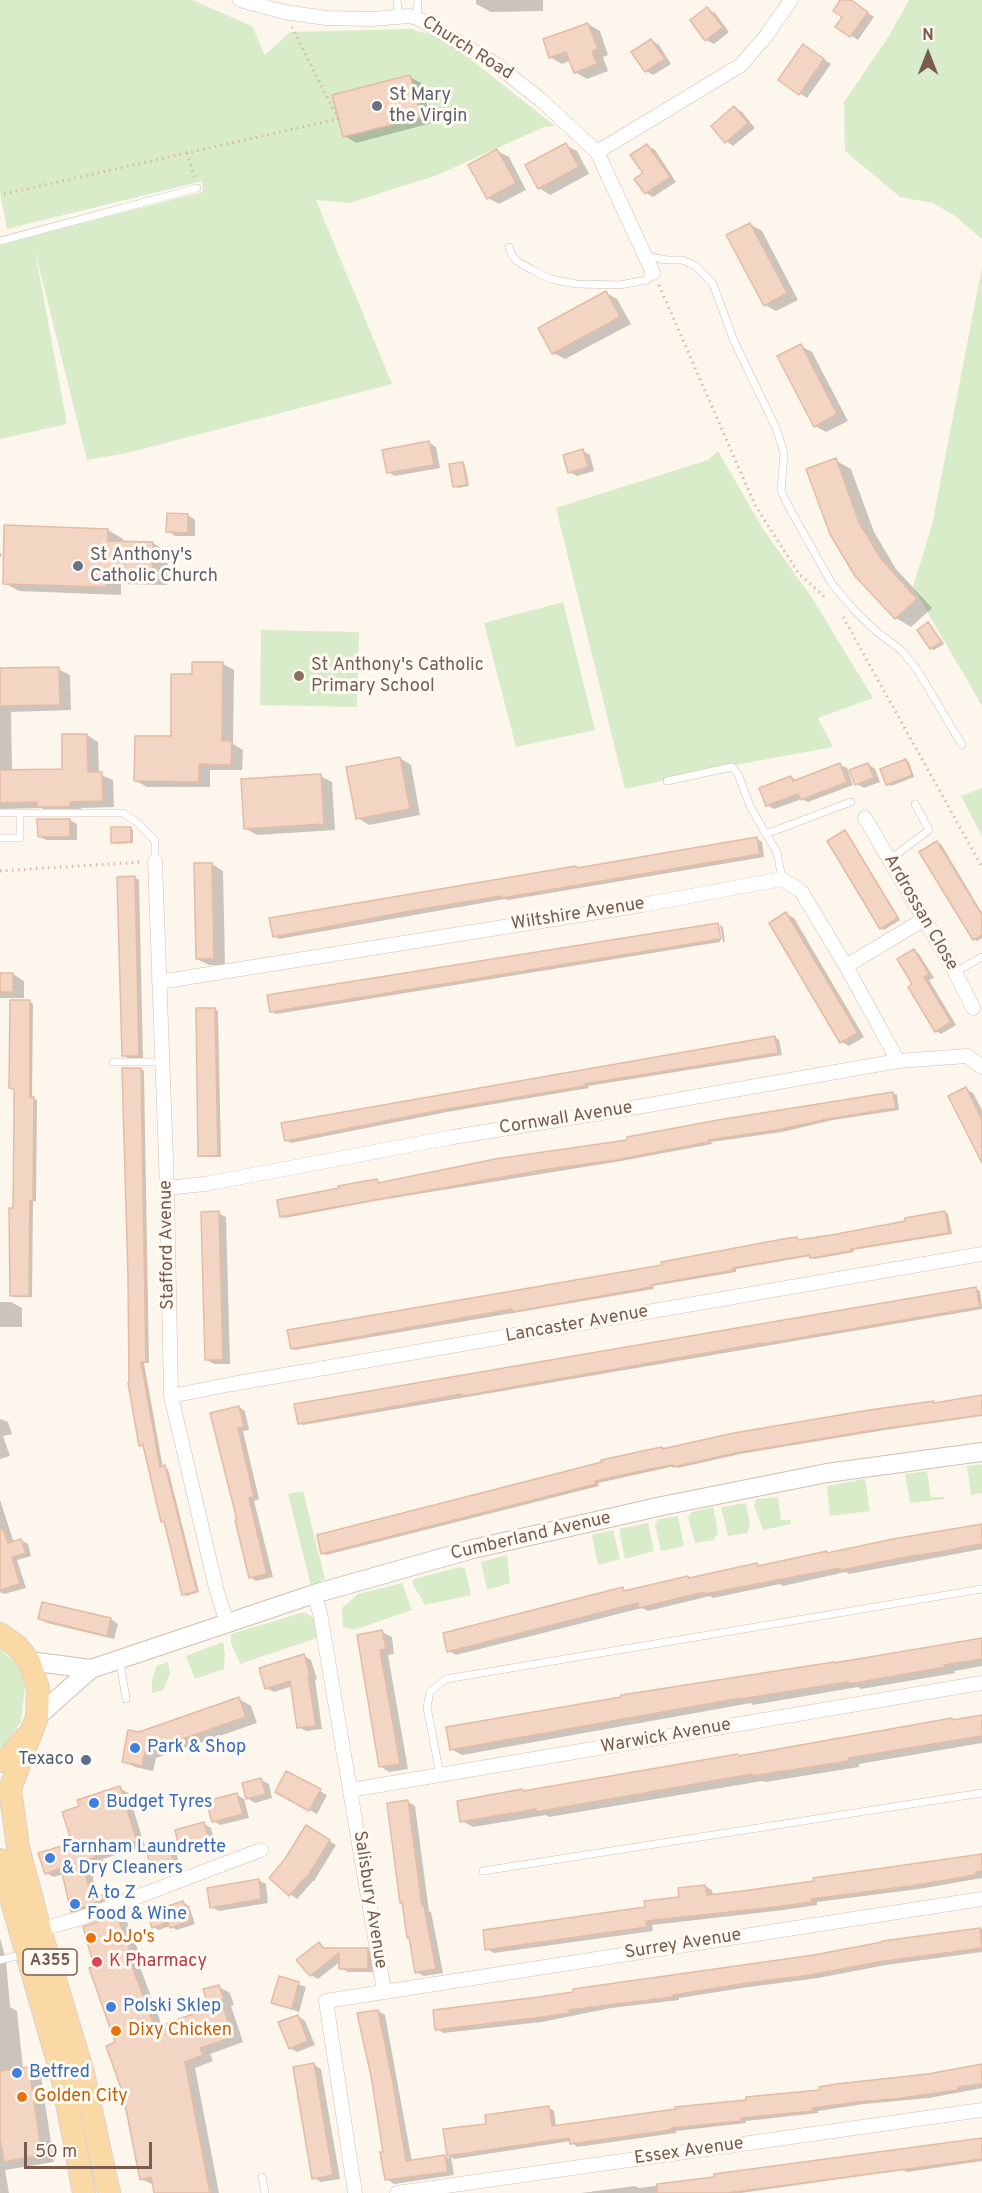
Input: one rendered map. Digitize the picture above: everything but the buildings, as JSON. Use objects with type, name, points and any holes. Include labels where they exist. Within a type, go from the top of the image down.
[{"type":"main road","name":"A355","points":[[0,1634],[17,1646],[29,1661],[38,1688],[34,1724],[10,1789],[29,1940],[62,2076],[84,2193]]},
{"type":"main road","points":[[0,1761],[9,1758],[34,1724]]},
{"type":"main road","name":"A355","points":[[0,1860],[9,1907],[29,1940],[83,2073],[109,2193]]},
{"type":"street","name":"Church Road","points":[[240,0],[284,12],[326,18],[417,18],[494,63],[541,100],[597,152],[650,265]]},
{"type":"street","points":[[597,152],[741,65],[766,36],[791,0]]},
{"type":"street","name":"Ardrossan Close","points":[[865,818],[955,972],[972,1008]]},
{"type":"street","name":"Stafford Avenue","points":[[155,861],[167,1188],[171,1396],[226,1623]]},
{"type":"street","points":[[782,879],[801,891],[846,966],[898,1061]]},
{"type":"street","name":"Wiltshire Avenue","points":[[159,982],[642,905],[782,879]]},
{"type":"street","points":[[846,966],[923,920]]},
{"type":"street","name":"Cornwall Avenue","points":[[167,1188],[205,1184],[453,1137],[898,1061],[967,1056],[982,1067]]},
{"type":"street","name":"Lancaster Avenue","points":[[171,1396],[982,1254]]},
{"type":"street","name":"Cumberland Avenue","points":[[34,1724],[91,1669],[314,1594],[473,1549],[662,1506],[827,1473],[982,1452]]},
{"type":"street","name":"Salisbury Avenue","points":[[314,1594],[320,1613],[384,1991],[326,2001],[355,2193]]},
{"type":"street","name":"Cumberland Avenue","points":[[29,1661],[91,1669]]},
{"type":"street","name":"Warwick Avenue","points":[[351,1790],[982,1683]]},
{"type":"street","points":[[29,1940],[78,1919],[261,1850]]},
{"type":"street","name":"Surrey Avenue","points":[[384,1991],[982,1899]]},
{"type":"street","name":"Essex Avenue","points":[[397,2193],[982,2110]]},
{"type":"lane","points":[[397,0],[399,17]]},
{"type":"lane","points":[[417,18],[418,0]]},
{"type":"lane","points":[[0,241],[197,188]]},
{"type":"lane","points":[[509,247],[512,255],[532,270],[551,279],[576,284],[619,285],[647,280],[650,265],[667,260],[682,260],[696,266],[713,284],[734,341],[776,428],[784,453],[781,491],[800,529],[832,584],[854,610],[902,651],[918,671],[962,745]]},
{"type":"lane","points":[[668,780],[732,768],[738,774],[750,806],[777,852],[782,879]]},
{"type":"lane","points":[[766,834],[851,802]]},
{"type":"lane","points":[[889,860],[929,830],[915,804]]},
{"type":"lane","points":[[0,813],[123,813],[138,823],[154,841],[155,861]]},
{"type":"lane","points":[[0,838],[20,838],[20,813]]},
{"type":"lane","points":[[955,972],[982,957]]},
{"type":"lane","points":[[112,1062],[162,1062]]},
{"type":"lane","points":[[440,1775],[427,1707],[430,1692],[446,1679],[982,1589]]},
{"type":"lane","points":[[120,1659],[126,1699]]},
{"type":"lane","points":[[483,1871],[982,1793]]},
{"type":"lane","points":[[0,1960],[29,1940]]},
{"type":"lane","points":[[262,2177],[265,2193]]},
{"type":"path","points":[[4,194],[338,118],[284,12]]},
{"type":"path","points":[[187,153],[197,188]]},
{"type":"path","points":[[650,265],[755,505],[799,574],[830,600]]},
{"type":"path","points":[[843,617],[982,867]]},
{"type":"path","points":[[0,871],[155,861]]},
{"type":"green space","points":[[0,0],[192,0],[252,26],[265,55],[290,32],[411,29],[445,39],[555,126],[544,127],[435,176],[349,203],[316,200],[392,384],[127,453],[87,460],[35,251],[67,424],[0,439],[0,244],[203,192],[202,181],[7,229],[0,192]]},
{"type":"green space","points":[[909,0],[982,0],[982,239],[955,216],[933,203],[900,197],[845,151],[844,102],[889,36]]},
{"type":"green space","points":[[982,267],[982,706],[913,587],[932,525]]},
{"type":"green space","points":[[718,451],[763,529],[812,598],[873,698],[818,718],[833,747],[625,789],[556,508],[708,460]]},
{"type":"green space","points":[[563,602],[595,730],[516,747],[484,623]]},
{"type":"green space","points":[[261,630],[359,632],[357,707],[260,705]]},
{"type":"green space","points":[[982,788],[982,836],[961,796]]},
{"type":"green space","points":[[982,1464],[982,1493],[971,1495],[967,1466]]},
{"type":"green space","points":[[927,1471],[931,1497],[944,1497],[944,1499],[910,1503],[905,1474]]},
{"type":"green space","points":[[865,1479],[870,1511],[830,1516],[827,1486]]},
{"type":"green space","points":[[303,1491],[325,1579],[311,1586],[288,1494]]},
{"type":"green space","points":[[778,1497],[781,1520],[791,1520],[791,1524],[763,1530],[754,1506],[756,1499]]},
{"type":"green space","points":[[746,1503],[750,1525],[747,1533],[728,1536],[721,1507]]},
{"type":"green space","points":[[713,1507],[718,1532],[714,1540],[695,1543],[688,1517],[692,1512]]},
{"type":"green space","points":[[678,1516],[684,1546],[661,1551],[655,1525],[658,1519]]},
{"type":"green space","points":[[648,1523],[654,1551],[625,1559],[619,1529]]},
{"type":"green space","points":[[613,1530],[620,1559],[598,1565],[592,1535]]},
{"type":"green space","points":[[507,1555],[510,1583],[487,1590],[481,1562]]},
{"type":"green space","points":[[460,1567],[465,1569],[471,1595],[425,1605],[412,1583],[414,1579]]},
{"type":"green space","points":[[402,1583],[412,1610],[354,1630],[343,1627],[342,1608],[358,1594]]},
{"type":"green space","points":[[304,1612],[317,1620],[319,1637],[240,1664],[231,1643],[231,1634]]},
{"type":"green space","points":[[223,1642],[224,1669],[195,1679],[186,1656]]},
{"type":"green space","points":[[0,1649],[18,1665],[25,1687],[21,1722],[0,1747]]},
{"type":"green space","points":[[168,1662],[170,1674],[163,1690],[152,1693],[152,1680],[157,1666]]},
{"type":"place","name":"St Mary the Virgin","points":[[377,106]]},
{"type":"place","name":"St Anthony's Catholic Church","points":[[78,566]]},
{"type":"place","name":"St Anthony's Catholic Primary School","points":[[299,676]]},
{"type":"place","name":"Park & Shop","points":[[135,1748]]},
{"type":"place","name":"Texaco","points":[[86,1760]]},
{"type":"place","name":"Budget Tyres","points":[[94,1803]]},
{"type":"place","name":"Farnham Laundrette & Dry Cleaners","points":[[50,1858]]},
{"type":"place","name":"A to Z Food & Wine","points":[[75,1904]]},
{"type":"place","name":"JoJo's","points":[[91,1938]]},
{"type":"place","name":"K Pharmacy","points":[[97,1962]]},
{"type":"place","name":"Polski Sklep","points":[[111,2007]]},
{"type":"place","name":"Dixy Chicken","points":[[116,2031]]},
{"type":"place","name":"Betfred","points":[[17,2073]]},
{"type":"place","name":"Golden City","points":[[22,2097]]}]
